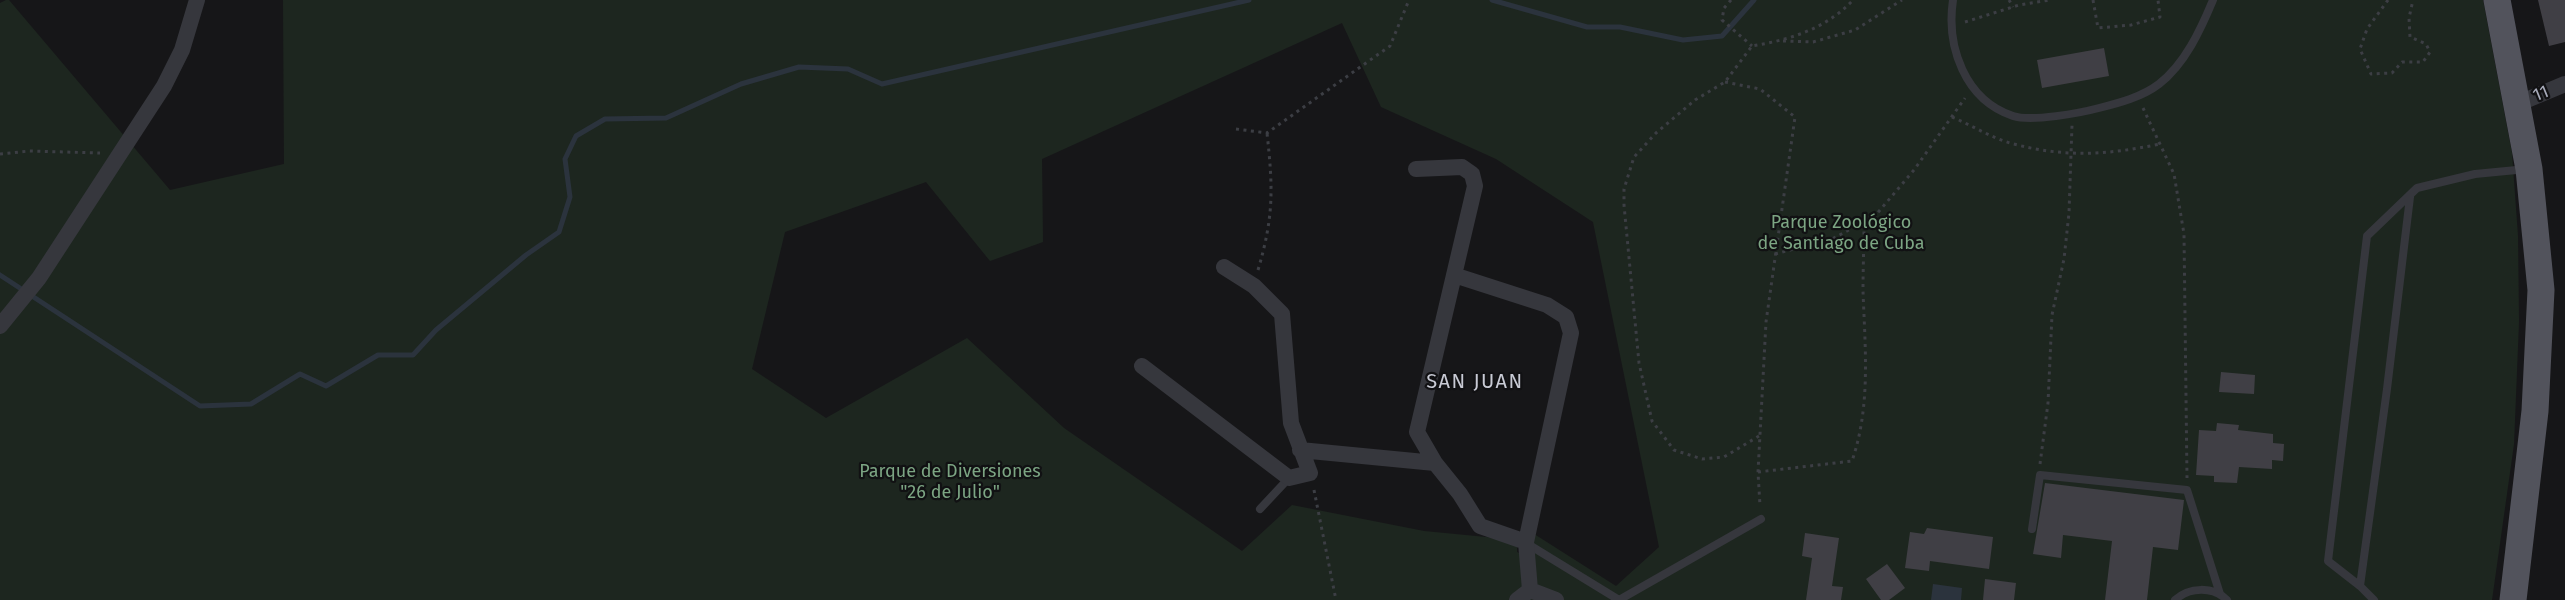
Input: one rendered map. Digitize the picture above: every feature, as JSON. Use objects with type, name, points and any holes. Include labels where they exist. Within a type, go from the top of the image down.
[{"type":"main road","points":[[2497,0],[2529,169],[2541,290],[2535,411],[2513,600]]},
{"type":"street","points":[[0,326],[39,278],[164,86],[182,50],[198,0]]},
{"type":"street","name":"11","points":[[2517,104],[2565,84]]},
{"type":"street","points":[[1416,169],[1462,167],[1472,174],[1475,186],[1417,432],[1435,463],[1460,494],[1480,526],[1526,542]]},
{"type":"street","points":[[1142,366],[1289,478],[1310,472],[1291,423],[1282,314],[1254,286],[1224,267]]},
{"type":"street","points":[[1454,275],[1547,305],[1566,317],[1571,333],[1526,542],[1523,595],[1556,600]]},
{"type":"street","points":[[1300,450],[1435,463]]},
{"type":"lane","points":[[1953,0],[1955,54],[1972,89],[1993,106],[2015,117],[2062,116],[2128,100],[2159,84],[2182,57],[2201,29],[2213,0]]},
{"type":"lane","points":[[2374,600],[2328,561],[2367,236],[2417,188],[2475,174],[2529,169]]},
{"type":"lane","points":[[2360,586],[2388,389],[2410,197]]},
{"type":"lane","points":[[2032,529],[2040,475],[2187,490],[2224,597]]},
{"type":"lane","points":[[1260,509],[1289,478]]},
{"type":"lane","points":[[1526,542],[1619,600],[1761,519]]},
{"type":"lane","points":[[2175,600],[2184,592],[2196,590],[2224,597]]},
{"type":"path","points":[[1236,129],[1267,133],[1390,46],[1409,0]]},
{"type":"path","points":[[1731,0],[1724,8],[1722,20],[1752,46]]},
{"type":"path","points":[[1759,436],[1724,458],[1702,459],[1674,450],[1652,421],[1639,363],[1633,314],[1624,189],[1634,157],[1656,133],[1695,100],[1725,82],[1752,46],[1781,41],[1822,25],[1853,0]]},
{"type":"path","points":[[1781,41],[1813,42],[1855,30],[1902,0]]},
{"type":"path","points":[[2009,0],[2013,7]]},
{"type":"path","points":[[1953,27],[2013,7],[2050,0]]},
{"type":"path","points":[[2093,0],[2098,28],[2131,25],[2160,17],[2158,0]]},
{"type":"path","points":[[2388,0],[2367,29],[2360,49],[2371,74],[2392,73],[2402,62],[2423,62],[2430,52],[2426,44],[2410,37],[2409,18],[2413,0]]},
{"type":"path","points":[[1725,82],[1760,89],[1795,117],[1766,322],[1758,472],[1761,519]]},
{"type":"path","points":[[1775,254],[1832,239],[1875,216],[1914,170],[1972,89]]},
{"type":"path","points":[[2137,96],[2174,174],[2184,234],[2187,490]]},
{"type":"path","points":[[2040,475],[2048,404],[2052,315],[2064,259],[2069,213],[2072,125],[2062,116]]},
{"type":"path","points":[[1952,117],[2010,143],[2071,154],[2115,153],[2160,144]]},
{"type":"path","points":[[1254,286],[1269,234],[1273,188],[1267,133]]},
{"type":"path","points":[[0,154],[29,151],[104,153],[115,162]]},
{"type":"path","points":[[1758,472],[1852,461],[1859,439],[1867,363],[1863,289],[1864,222]]},
{"type":"path","points":[[1310,472],[1336,600]]},
{"type":"green space","points":[[9,0],[170,190],[284,164],[283,0],[2483,0],[2512,153],[2518,236],[2519,322],[2514,444],[2492,600],[0,600],[0,3]],"holes":[[[1342,23],[1381,107],[1496,159],[1593,222],[1659,547],[1616,586],[1531,532],[1527,557],[1517,552],[1517,540],[1424,531],[1292,505],[1242,551],[1064,428],[967,338],[826,418],[752,369],[785,232],[926,182],[990,261],[1043,242],[1042,159]]]},
{"type":"shaded area","points":[[1933,584],[1962,588],[1961,600],[1931,600]]},
{"type":"building","points":[[2538,0],[2565,0],[2565,42],[2549,46]]},
{"type":"building","points":[[2104,48],[2109,76],[2042,88],[2037,60]]},
{"type":"building","points":[[2221,372],[2255,375],[2254,394],[2219,392]]},
{"type":"building","points":[[2217,423],[2239,425],[2238,430],[2273,434],[2273,443],[2284,444],[2283,461],[2272,460],[2272,469],[2239,467],[2237,483],[2214,482],[2214,476],[2196,475],[2199,430],[2216,431]]},
{"type":"building","points":[[2045,483],[2184,500],[2178,550],[2153,547],[2147,600],[2105,600],[2112,541],[2063,535],[2061,558],[2033,554]]},
{"type":"building","points":[[1927,528],[1993,537],[1989,569],[1930,561],[1929,571],[1905,568],[1910,532],[1924,534]]},
{"type":"building","points":[[1805,533],[1839,538],[1832,586],[1843,587],[1841,600],[1806,600],[1812,558],[1802,556]]},
{"type":"building","points":[[1887,564],[1905,588],[1889,600],[1881,600],[1866,579]]},
{"type":"building","points":[[1985,579],[2016,583],[2014,600],[1983,600]]},
{"type":"waterway","points":[[0,275],[200,406],[251,404],[300,374],[326,386],[378,355],[413,355],[436,330],[526,255],[559,232],[570,197],[565,159],[576,136],[605,119],[666,118],[741,84],[799,67],[848,69],[882,84],[1249,0]]},
{"type":"waterway","points":[[1492,0],[1587,27],[1620,27],[1683,40],[1722,36],[1754,0]]},
{"type":"district","name":"SAN JUAN","points":[[1475,382]]},
{"type":"park label","name":"Parque Zoológico de Santiago de Cuba","points":[[1841,233]]},
{"type":"park label","name":"Parque de Diversiones \"26 de Julio\"","points":[[950,482]]}]
